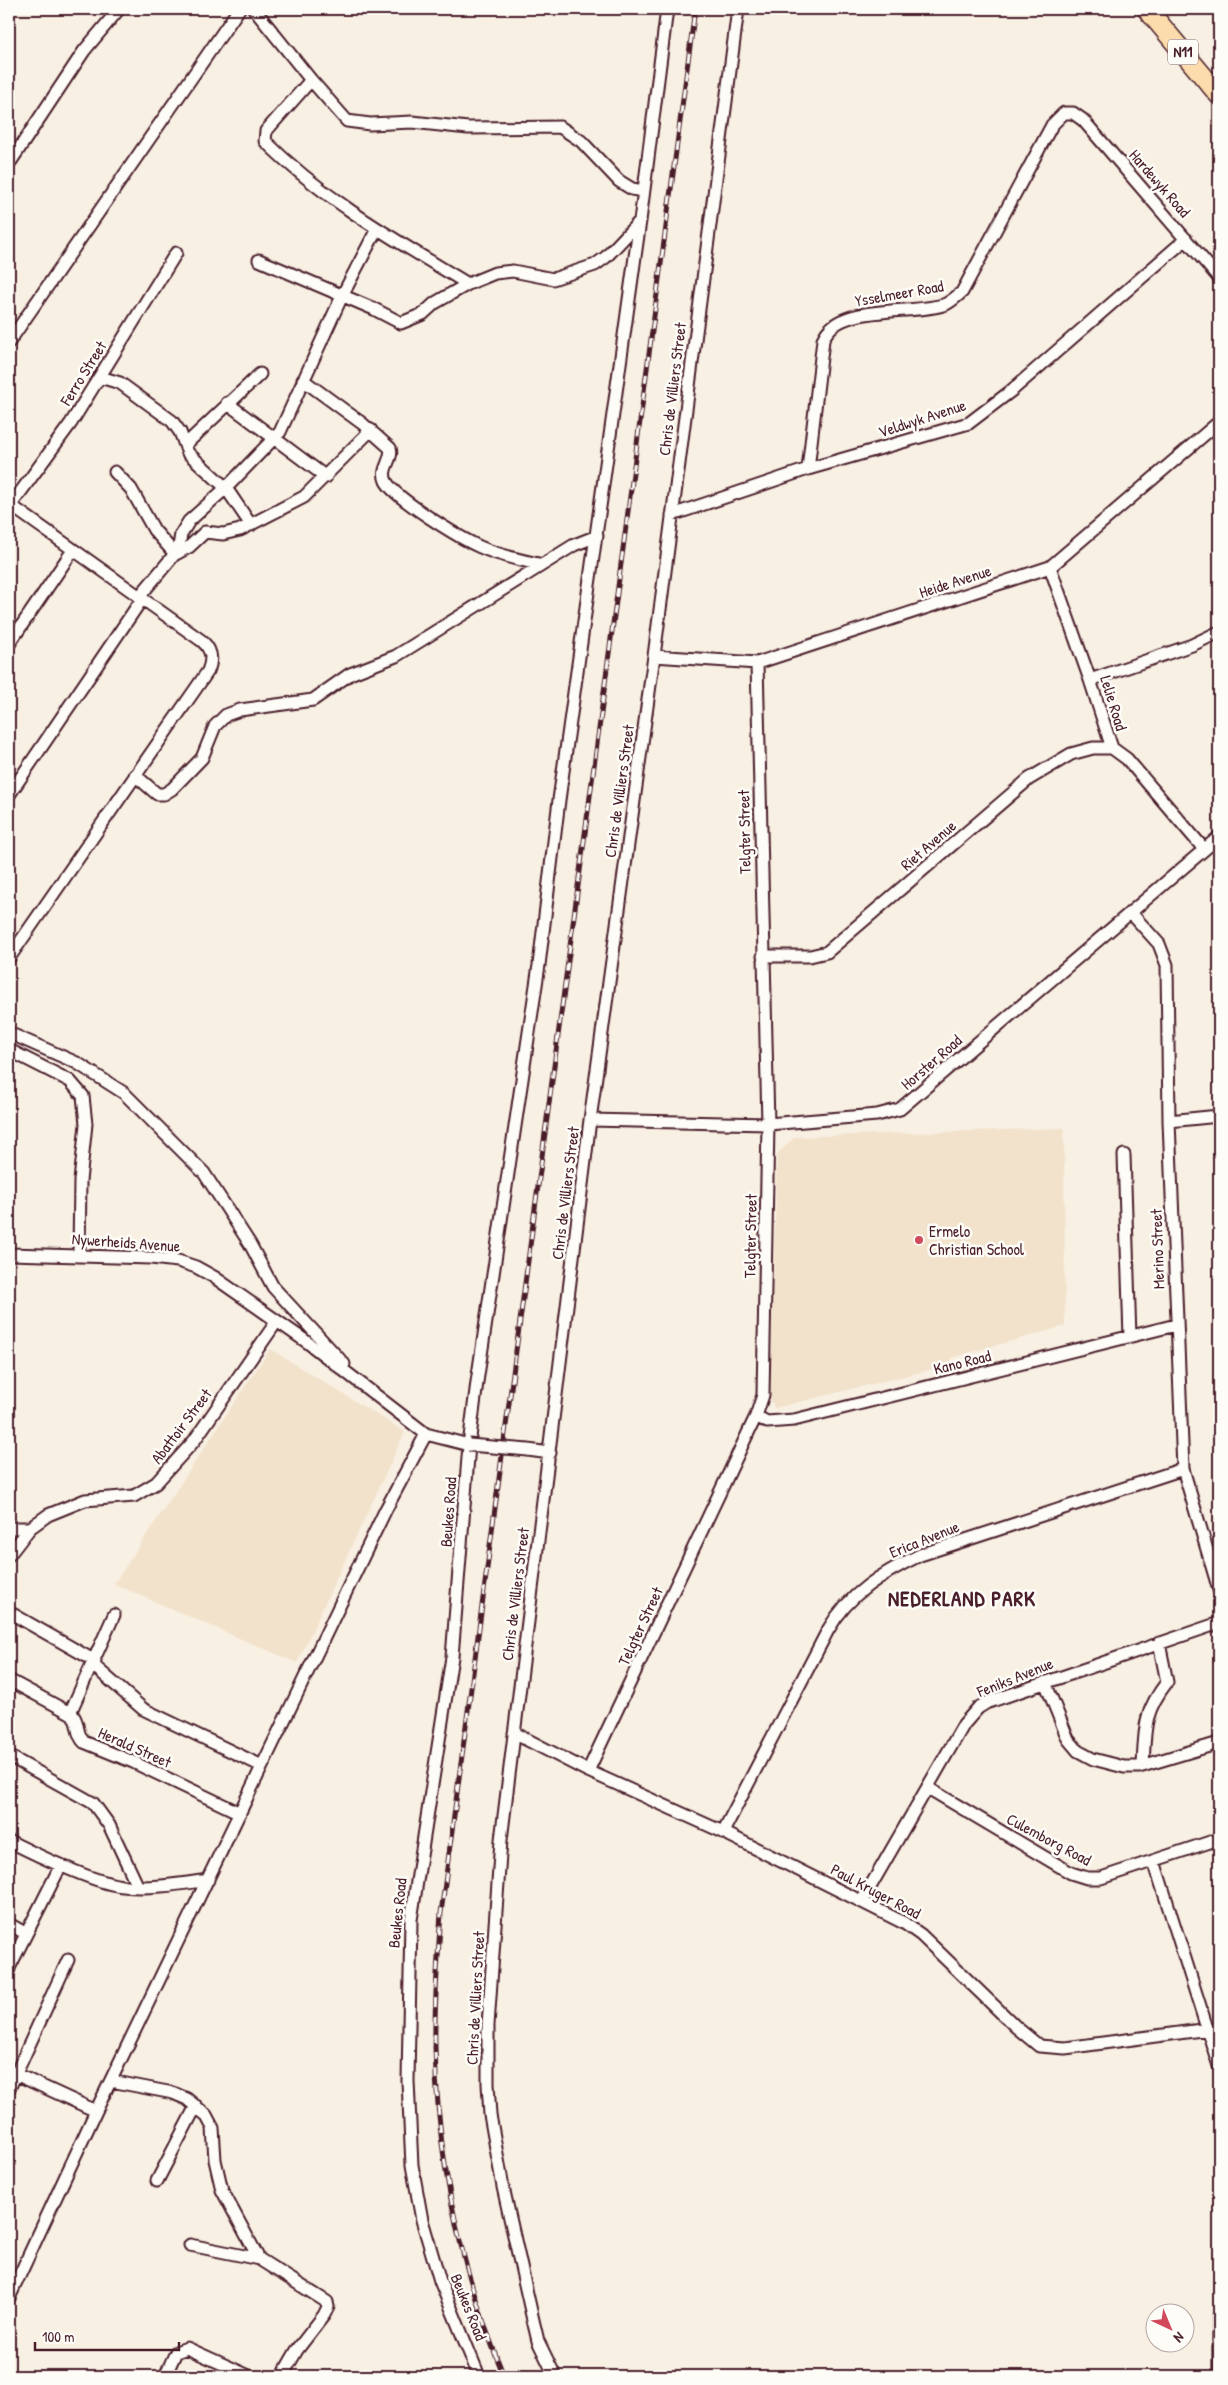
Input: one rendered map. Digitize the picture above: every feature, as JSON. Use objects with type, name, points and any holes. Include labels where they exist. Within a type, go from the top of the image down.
[{"type":"highway","name":"N11","points":[[1147,9],[1219,95]]},
{"type":"street","points":[[9,164],[84,50],[119,9]]},
{"type":"street","points":[[9,342],[239,9]]},
{"type":"street","points":[[254,9],[341,116],[352,123],[384,124],[412,122],[468,128],[560,127],[581,141],[618,181],[632,189],[643,191]]},
{"type":"street","name":"Beukes Road","points":[[479,2376],[440,2281],[422,2220],[412,2165],[408,2081],[411,1920],[452,1657],[469,1445],[540,965],[559,800],[597,536],[667,9]]},
{"type":"street","name":"Chris de Villiers Street","points":[[555,2376],[538,2341],[503,2187],[490,2115],[488,2025],[501,1840],[590,1120],[654,656],[738,9]]},
{"type":"street","points":[[311,80],[266,132],[265,141],[294,170],[377,229],[468,284]]},
{"type":"street","name":"Ysselmeer Road","points":[[808,470],[823,340],[828,329],[848,318],[945,304],[962,292],[1052,124],[1064,113],[1073,113]]},
{"type":"street","name":"Hardewyk Road","points":[[1073,113],[1083,120],[1219,278]]},
{"type":"street","points":[[259,260],[374,309],[401,323],[423,314],[468,284],[495,273],[513,271],[553,279],[595,265],[606,257],[640,221]]},
{"type":"street","points":[[177,554],[181,534],[189,521],[226,488],[275,438],[283,426],[342,296],[377,229]]},
{"type":"street","name":"Veldwyk Avenue","points":[[672,515],[808,470],[969,423],[1011,391],[1186,239]]},
{"type":"street","name":"Ferro Street","points":[[10,505],[71,423],[176,253]]},
{"type":"street","points":[[185,445],[227,403],[260,374]]},
{"type":"street","points":[[100,377],[120,383],[166,416],[177,427],[194,459],[226,488],[251,525]]},
{"type":"street","points":[[303,380],[371,430],[391,450],[384,476],[396,492],[418,510],[478,546],[497,554],[542,565]]},
{"type":"street","points":[[227,403],[326,477]]},
{"type":"street","name":"Heide Avenue","points":[[654,656],[757,663],[1050,567],[1219,422]]},
{"type":"street","points":[[9,795],[140,598],[177,554],[189,547],[205,532],[228,534],[251,525],[304,497],[371,430]]},
{"type":"street","points":[[115,472],[131,489],[154,530],[177,554]]},
{"type":"street","points":[[9,958],[208,671],[212,660],[210,649],[202,641],[10,505]]},
{"type":"street","points":[[135,775],[158,794],[167,793],[202,758],[215,726],[226,715],[240,710],[313,700],[350,674],[396,656],[574,545],[597,536]]},
{"type":"street","points":[[9,644],[73,550]]},
{"type":"street","name":"Lelie Road","points":[[1050,567],[1112,748],[1127,759],[1204,849]]},
{"type":"street","points":[[1090,680],[1192,645],[1219,632]]},
{"type":"street","name":"Telgter Street","points":[[588,1772],[756,1416],[762,1395],[768,1124],[757,663]]},
{"type":"street","name":"Riet Avenue","points":[[763,956],[810,956],[827,952],[1030,779],[1072,754],[1093,748],[1112,748]]},
{"type":"street","name":"Horster Road","points":[[590,1120],[768,1124],[887,1113],[905,1106],[1219,837]]},
{"type":"street","name":"Merino Street","points":[[1131,913],[1159,944],[1168,965],[1169,1121],[1183,1469],[1219,1590]]},
{"type":"street","points":[[9,1033],[76,1063],[124,1093],[204,1173],[250,1244],[273,1287],[340,1358],[352,1376]]},
{"type":"street","points":[[9,1050],[70,1081],[83,1096],[86,1135],[80,1181],[79,1254]]},
{"type":"street","points":[[1169,1121],[1219,1116]]},
{"type":"street","points":[[1124,1155],[1130,1336]]},
{"type":"street","name":"Nywerheids Avenue","points":[[9,1254],[79,1254],[151,1258],[187,1263],[208,1272],[307,1342],[426,1434]]},
{"type":"street","name":"Abattoir Street","points":[[9,1555],[30,1528],[48,1515],[75,1503],[94,1498],[134,1496],[156,1484],[194,1441],[277,1320]]},
{"type":"street","name":"Kano Road","points":[[756,1416],[767,1422],[794,1420],[1176,1325]]},
{"type":"street","points":[[9,2298],[12,2285],[386,1509],[426,1434],[469,1445],[550,1453]]},
{"type":"street","name":"Erica Avenue","points":[[723,1832],[836,1615],[856,1594],[890,1570],[920,1555],[1183,1469]]},
{"type":"street","points":[[9,1528],[30,1528]]},
{"type":"street","points":[[9,1612],[94,1663],[146,1712],[262,1766]]},
{"type":"street","points":[[9,1680],[70,1712],[94,1663],[114,1615]]},
{"type":"street","name":"Feniks Avenue","points":[[862,1901],[964,1724],[978,1708],[1045,1682],[1219,1622]]},
{"type":"street","points":[[1143,1766],[1147,1717],[1153,1702],[1167,1682],[1159,1643]]},
{"type":"street","points":[[1045,1682],[1063,1731],[1078,1751],[1093,1759],[1124,1767],[1143,1766],[1219,1743]]},
{"type":"street","name":"Herald Street","points":[[70,1712],[77,1720],[78,1736],[84,1742],[134,1762],[240,1813]]},
{"type":"street","name":"Paul Kruger Road","points":[[514,1733],[588,1772],[723,1832],[904,1923],[921,1935],[1016,2028],[1039,2046],[1065,2048],[1209,2029]]},
{"type":"street","points":[[9,1756],[93,1803],[109,1824],[138,1888]]},
{"type":"street","name":"Culemborg Road","points":[[928,1788],[1080,1876],[1093,1879],[1219,1839]]},
{"type":"street","points":[[9,1842],[110,1884],[138,1888],[208,1880]]},
{"type":"street","points":[[1154,1861],[1209,2029],[1219,2066]]},
{"type":"street","points":[[9,1968],[61,1865]]},
{"type":"street","points":[[9,1924],[25,1933]]},
{"type":"street","points":[[9,2089],[12,2073],[68,1960]]},
{"type":"street","points":[[12,2073],[96,2111]]},
{"type":"street","points":[[111,2080],[173,2093],[196,2106],[211,2121],[215,2160],[222,2190],[259,2259]]},
{"type":"street","points":[[157,2181],[196,2106]]},
{"type":"street","points":[[190,2245],[259,2259],[322,2298],[328,2305],[324,2314],[297,2350],[282,2376]]},
{"type":"street","points":[[1219,2316],[1219,2376]]},
{"type":"street","points":[[165,2376],[176,2352],[187,2348],[249,2376]]},
{"type":"shaded area","name":"Ermelo Christian School","points":[[1064,1128],[1065,1326],[951,1358],[953,1364],[775,1408],[770,1400],[777,1154],[795,1137]]},
{"type":"shaded area","points":[[270,1349],[405,1432],[297,1663],[114,1584]]},
{"type":"railway","points":[[504,2376],[475,2296],[454,2214],[446,2173],[437,2088],[435,2046],[436,1980],[441,1913],[695,9]]},
{"type":"place","name":"Ermelo Christian School","points":[[919,1240]]},
{"type":"district","name":"NEDERLAND PARK","points":[[962,1599]]}]
